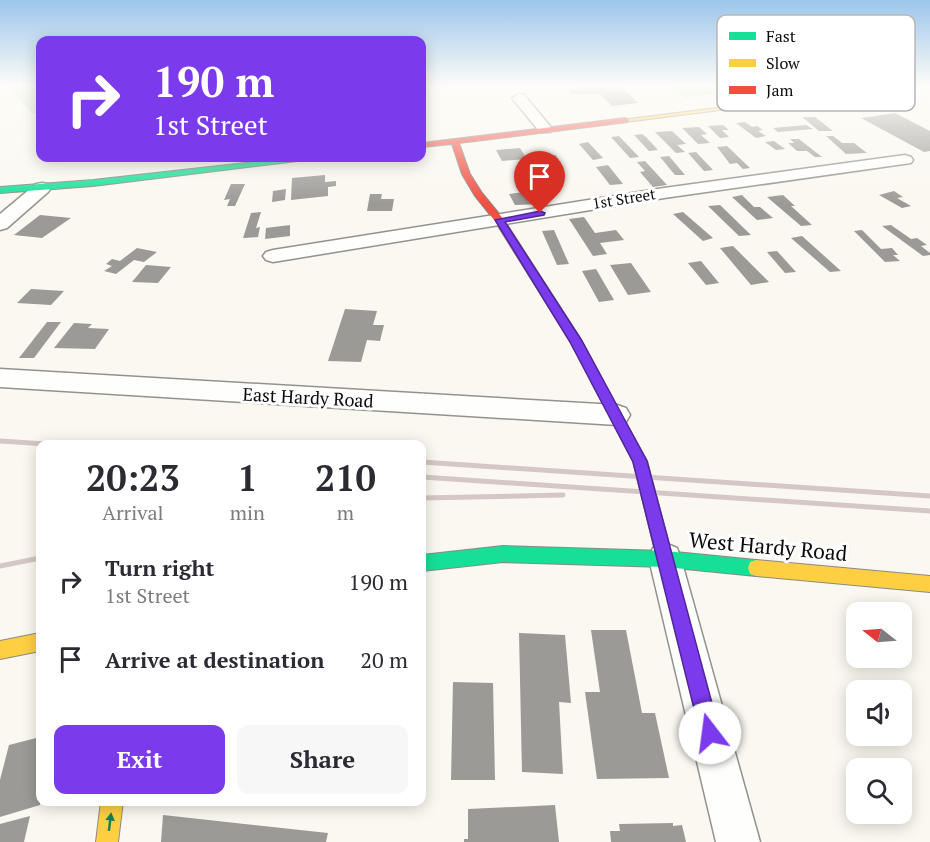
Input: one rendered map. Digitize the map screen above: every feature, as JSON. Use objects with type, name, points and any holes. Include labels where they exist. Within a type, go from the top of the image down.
[{"type":"main road","points":[[426,145],[576,125]]},
{"type":"main road","points":[[455,142],[458,156],[486,208],[499,220],[576,341],[617,415],[640,461],[664,559]]},
{"type":"main road","points":[[0,190],[42,188],[241,162]]},
{"type":"main road","name":"West Hardy Road","points":[[426,563],[503,554],[664,559],[930,584]]},
{"type":"main road","points":[[0,650],[36,643]]},
{"type":"main road","points":[[107,842],[111,806]]},
{"type":"street","points":[[542,125],[545,129]]},
{"type":"street","name":"1st Street","points":[[273,256],[664,193],[905,160]]},
{"type":"street","points":[[0,224],[42,188]]},
{"type":"street","name":"East Hardy Road","points":[[0,378],[617,415]]},
{"type":"street","points":[[664,559],[738,842]]},
{"type":"building","points":[[723,125],[729,130],[722,130],[729,137],[720,138],[708,126]]},
{"type":"building","points":[[739,125],[757,126],[763,130],[758,131],[766,136],[756,138]]},
{"type":"building","points":[[807,125],[813,129],[778,132],[773,128]]},
{"type":"building","points":[[812,125],[826,125],[833,131],[819,131]]},
{"type":"building","points":[[875,125],[919,125],[930,131],[930,151],[924,152]]},
{"type":"building","points":[[699,127],[707,134],[701,135],[710,143],[698,144],[682,128]]},
{"type":"building","points":[[672,131],[686,144],[677,145],[685,152],[676,153],[655,132]]},
{"type":"building","points":[[642,134],[658,150],[649,151],[634,135]]},
{"type":"building","points":[[619,136],[639,157],[630,158],[611,137]]},
{"type":"building","points":[[826,136],[833,136],[842,143],[854,143],[867,153],[846,154]]},
{"type":"building","points":[[790,139],[799,139],[822,157],[815,157],[807,151],[797,151],[788,143],[794,143]]},
{"type":"building","points":[[774,141],[785,149],[776,150],[765,142]]},
{"type":"building","points":[[588,142],[603,158],[593,160],[579,144]]},
{"type":"building","points":[[727,146],[750,168],[743,169],[737,163],[730,164],[717,147]]},
{"type":"building","points":[[520,148],[527,159],[502,161],[496,150]]},
{"type":"building","points":[[696,152],[713,170],[704,171],[688,153]]},
{"type":"building","points":[[556,155],[561,165],[546,166],[542,156]]},
{"type":"building","points":[[669,156],[685,175],[675,175],[660,157]]},
{"type":"building","points":[[645,161],[667,185],[653,187],[640,172],[645,171],[637,162]]},
{"type":"building","points":[[608,165],[623,184],[610,185],[596,167]]},
{"type":"building","points":[[325,175],[325,182],[336,181],[336,186],[328,187],[328,196],[291,200],[292,178]]},
{"type":"building","points":[[528,178],[544,204],[515,205],[509,194],[524,192],[517,180]]},
{"type":"building","points":[[231,184],[245,184],[235,206],[227,206],[230,199],[224,200]]},
{"type":"building","points":[[286,189],[285,200],[272,202],[273,191]]},
{"type":"building","points":[[894,191],[903,197],[897,198],[911,206],[902,208],[879,195]]},
{"type":"building","points":[[370,194],[382,194],[381,199],[394,199],[392,211],[367,211]]},
{"type":"building","points":[[742,195],[754,207],[760,207],[773,218],[757,220],[732,197]]},
{"type":"building","points":[[783,195],[795,206],[791,206],[812,225],[801,226],[767,197]]},
{"type":"building","points":[[720,205],[751,235],[739,236],[708,206]]},
{"type":"building","points":[[261,212],[256,228],[260,227],[258,237],[243,238],[251,213]]},
{"type":"building","points":[[683,212],[713,238],[703,241],[673,214]]},
{"type":"building","points":[[40,215],[71,218],[42,238],[14,235]]},
{"type":"building","points":[[584,217],[595,233],[616,230],[624,240],[600,243],[607,254],[593,256],[569,219]]},
{"type":"building","points":[[290,225],[290,236],[265,239],[266,228]]},
{"type":"building","points":[[891,225],[911,239],[917,238],[927,245],[921,246],[930,255],[923,256],[882,226]]},
{"type":"building","points":[[554,230],[569,264],[557,265],[542,231]]},
{"type":"building","points":[[862,230],[881,249],[892,248],[898,255],[893,255],[900,261],[885,262],[854,231]]},
{"type":"building","points":[[802,236],[841,271],[830,272],[791,238]]},
{"type":"building","points":[[733,246],[769,282],[751,285],[720,248]]},
{"type":"building","points":[[137,248],[157,252],[144,262],[134,260],[116,274],[104,271],[112,266],[106,264],[112,259],[120,261]]},
{"type":"building","points":[[777,251],[796,272],[785,273],[767,252]]},
{"type":"building","points":[[701,261],[719,283],[706,285],[688,263]]},
{"type":"building","points":[[631,263],[651,292],[628,295],[610,265]]},
{"type":"building","points":[[146,265],[171,267],[158,283],[132,282]]},
{"type":"building","points":[[596,269],[614,300],[599,302],[582,271]]},
{"type":"building","points":[[31,289],[64,291],[51,305],[17,303]]},
{"type":"building","points":[[345,309],[377,311],[373,325],[384,325],[380,341],[367,340],[361,362],[328,361]]},
{"type":"building","points":[[47,322],[61,322],[34,358],[19,358]]},
{"type":"building","points":[[74,323],[92,324],[88,328],[109,329],[95,349],[54,348]]},
{"type":"building","points":[[591,630],[626,630],[642,713],[655,713],[669,778],[597,779],[585,692],[600,692]]},
{"type":"building","points":[[519,633],[565,635],[571,703],[559,702],[563,774],[522,772]]},
{"type":"building","points":[[453,682],[493,683],[495,780],[451,780]]},
{"type":"building","points":[[36,738],[37,806],[0,817],[0,780],[9,745]]},
{"type":"building","points":[[555,805],[559,842],[464,842],[464,839],[468,839],[468,809]]},
{"type":"building","points":[[163,815],[328,833],[326,842],[161,842]]},
{"type":"building","points":[[30,816],[24,842],[0,842],[0,824]]},
{"type":"building","points":[[673,823],[673,826],[682,825],[686,842],[611,842],[610,831],[620,831],[619,824]]},
{"type":"railway","points":[[0,441],[36,443]]},
{"type":"railway","points":[[426,462],[930,496]]},
{"type":"railway","points":[[426,477],[930,511]]},
{"type":"railway","points":[[426,498],[563,495]]},
{"type":"railway","points":[[0,566],[36,559]]},
{"type":"traffic: fast","points":[[0,190],[93,183],[272,162]]},
{"type":"traffic: fast","points":[[426,563],[503,554],[665,559],[756,568]]},
{"type":"traffic: slow","points":[[597,381],[640,461],[665,559]]},
{"type":"traffic: slow","points":[[756,568],[930,584]]},
{"type":"traffic: slow","points":[[0,650],[36,643]]},
{"type":"traffic: slow","points":[[107,842],[111,806]]},
{"type":"traffic: jam","points":[[426,145],[582,125]]},
{"type":"traffic: jam","points":[[455,142],[466,174],[478,194],[499,220],[576,341],[597,381]]},
{"type":"route","points":[[540,213],[499,220],[576,341],[640,461],[710,733]]}]
